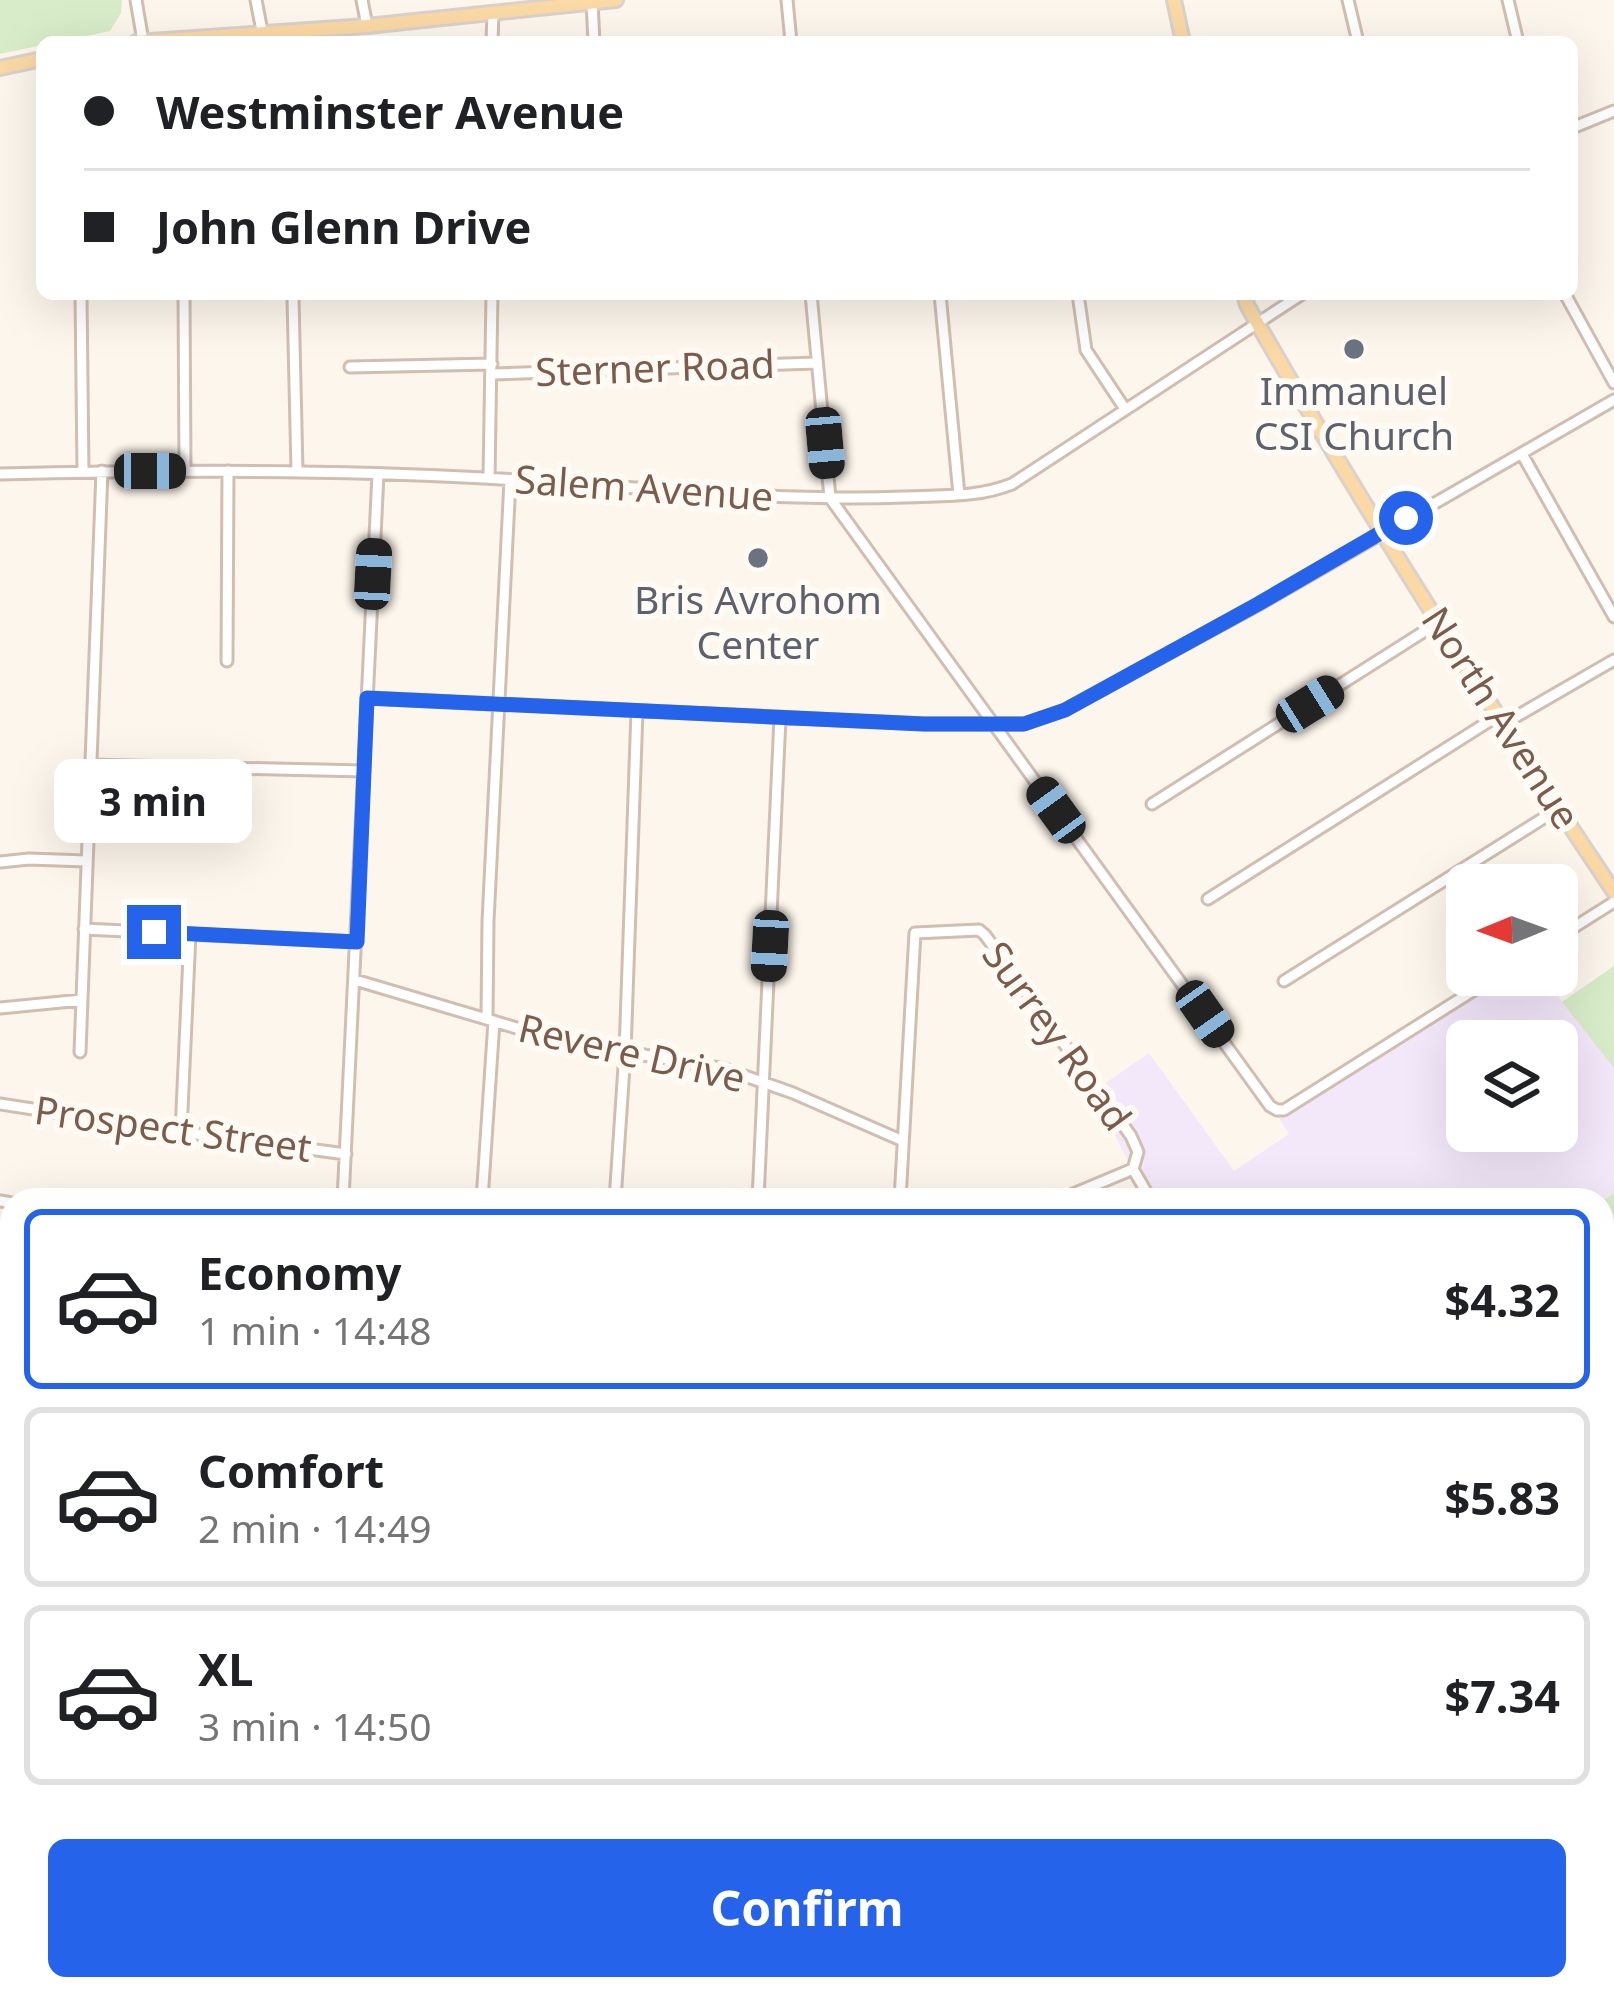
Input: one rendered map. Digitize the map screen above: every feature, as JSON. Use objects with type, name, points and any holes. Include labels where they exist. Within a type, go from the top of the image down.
[{"type":"main road","points":[[218,36],[262,31],[316,35],[616,0]]},
{"type":"main road","points":[[1174,0],[1182,36]]},
{"type":"main road","points":[[0,68],[36,60]]},
{"type":"main road","name":"North Avenue","points":[[1245,300],[1439,622],[1614,892]]},
{"type":"street","points":[[136,0],[139,36]]},
{"type":"street","points":[[256,0],[262,31]]},
{"type":"street","points":[[362,0],[367,26]]},
{"type":"street","points":[[787,0],[790,36]]},
{"type":"street","points":[[1348,0],[1357,36]]},
{"type":"street","points":[[1508,0],[1516,36]]},
{"type":"street","points":[[592,2],[594,36]]},
{"type":"street","points":[[492,36],[493,14]]},
{"type":"street","points":[[1578,126],[1614,111]]},
{"type":"street","points":[[81,300],[83,472]]},
{"type":"street","points":[[184,300],[185,471]]},
{"type":"street","points":[[293,300],[297,471]]},
{"type":"street","points":[[490,478],[492,300]]},
{"type":"street","points":[[812,300],[830,498],[1270,1106],[1284,1110],[1465,996]]},
{"type":"street","points":[[941,300],[959,495]]},
{"type":"street","points":[[1079,300],[1086,350],[1125,409]]},
{"type":"street","name":"Salem Avenue","points":[[0,474],[297,471],[736,495],[982,494],[1012,484],[1293,300]]},
{"type":"street","points":[[1568,300],[1614,383]]},
{"type":"street","name":"Sterner Road","points":[[350,367],[818,363]]},
{"type":"street","points":[[367,698],[780,718],[1024,724],[1065,710],[1614,400]]},
{"type":"street","points":[[1522,454],[1614,617]]},
{"type":"street","points":[[80,1052],[102,471]]},
{"type":"street","points":[[227,471],[227,661]]},
{"type":"street","points":[[344,1188],[378,474]]},
{"type":"street","points":[[483,1188],[490,1020],[488,921],[509,480]]},
{"type":"street","points":[[1152,804],[1439,622]]},
{"type":"street","points":[[1208,898],[1502,719],[1614,660]]},
{"type":"street","points":[[616,1188],[637,711]]},
{"type":"street","points":[[759,1188],[780,718]]},
{"type":"street","points":[[90,765],[364,771]]},
{"type":"street","points":[[1284,981],[1558,809]]},
{"type":"street","points":[[0,862],[86,861]]},
{"type":"street","points":[[1578,925],[1614,902]]},
{"type":"street","points":[[84,929],[357,942]]},
{"type":"street","name":"Surrey Road","points":[[903,1141],[915,933],[979,930],[1131,1136],[1138,1152],[1133,1169],[1144,1188]]},
{"type":"street","points":[[181,1132],[190,934]]},
{"type":"street","name":"Revere Drive","points":[[355,980],[557,1040],[693,1062],[764,1082],[903,1141]]},
{"type":"street","points":[[0,1008],[82,1000]]},
{"type":"street","name":"Prospect Street","points":[[0,1103],[346,1154]]},
{"type":"street","points":[[901,1188],[903,1141]]},
{"type":"street","points":[[1088,1188],[1133,1169]]},
{"type":"shaded area","points":[[1614,966],[1614,1188],[1143,1188],[1094,1091],[1149,1053],[1234,1171],[1289,1134],[1277,1115],[1470,996],[1558,996],[1562,1002],[1578,996],[1578,991]]},
{"type":"green space","points":[[0,0],[122,0],[121,13],[110,31],[36,36],[36,46],[0,54]]},
{"type":"green space","points":[[1614,966],[1614,1068],[1562,1002],[1578,996],[1578,991]]},
{"type":"place","name":"Immanuel CSI Church","points":[[1354,349]]},
{"type":"place","name":"Bris Avrohom Center","points":[[758,558]]},
{"type":"route","points":[[154,932],[357,942],[367,698],[924,724],[1024,724],[1065,710],[1406,518]]}]
